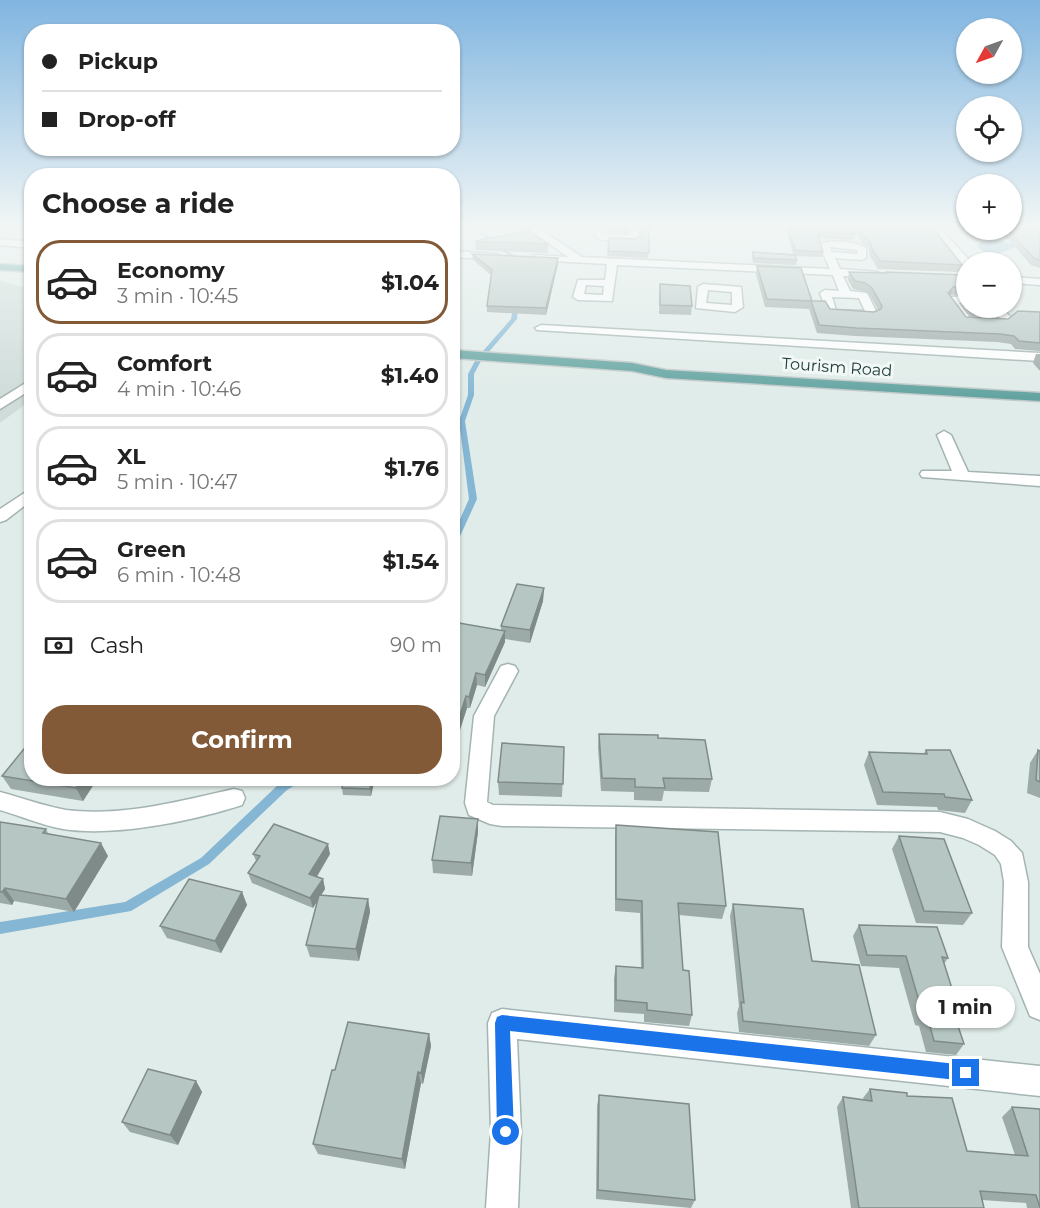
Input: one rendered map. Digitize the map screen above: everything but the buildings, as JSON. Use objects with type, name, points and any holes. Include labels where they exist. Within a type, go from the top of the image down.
[{"type":"main road","name":"Tourism Road","points":[[460,354],[632,367],[666,374],[1040,397]]},
{"type":"main road","name":"Tourism Road","points":[[632,367],[660,364],[1040,385]]},
{"type":"street","points":[[581,284],[578,297],[608,299],[609,284]]},
{"type":"street","points":[[842,284],[845,293]]},
{"type":"street","points":[[965,318],[967,321],[1000,323],[1007,320],[1005,318]]},
{"type":"street","points":[[541,328],[1040,357]]},
{"type":"street","points":[[0,405],[24,388]]},
{"type":"street","points":[[944,435],[962,476]]},
{"type":"street","points":[[927,474],[1040,481]]},
{"type":"street","points":[[0,517],[24,498]]},
{"type":"street","points":[[508,671],[484,716],[477,808],[502,816],[940,822],[968,829],[1003,848],[1013,860],[1016,882],[1015,947],[1040,1006]]},
{"type":"street","points":[[0,801],[71,820],[110,820],[154,816],[234,798]]},
{"type":"street","points":[[502,1208],[506,1132],[502,1023],[1040,1081]]},
{"type":"shaded area","points":[[0,284],[13,284],[24,287],[24,405],[0,423]]},
{"type":"waterway","points":[[460,528],[473,499],[462,421],[471,395],[471,374],[478,360],[514,319],[516,304]]},
{"type":"waterway","points":[[0,928],[127,907],[205,861],[285,786]]},
{"type":"route","points":[[506,1132],[502,1023],[966,1073]]}]
